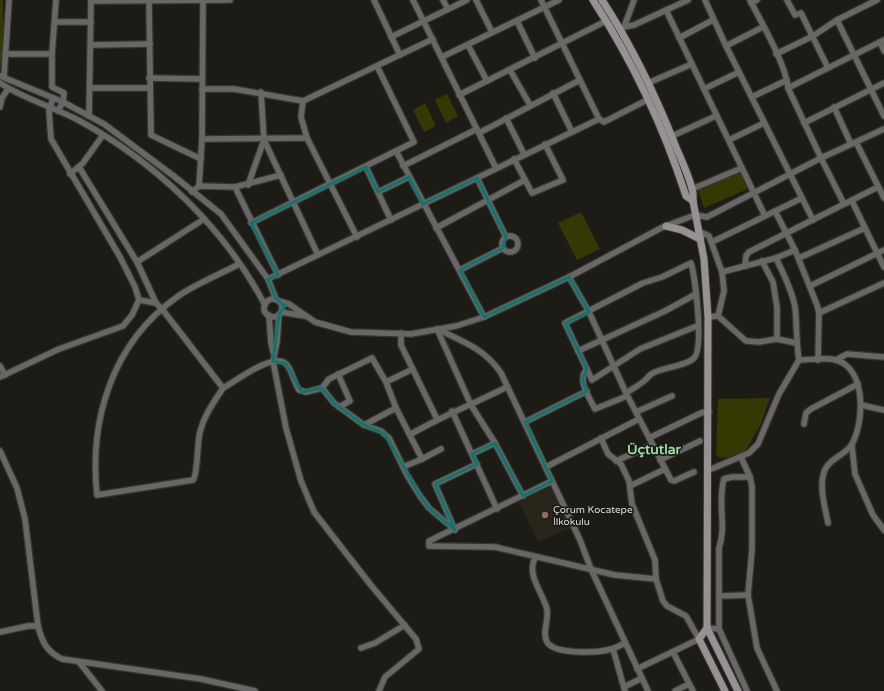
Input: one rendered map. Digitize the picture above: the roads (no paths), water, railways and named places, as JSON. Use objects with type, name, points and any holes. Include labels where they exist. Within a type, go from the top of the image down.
[{"type":"street","points":[[9,0],[2,76],[62,102],[89,116],[146,154],[221,214],[268,279],[282,306],[273,361],[286,428],[301,481],[314,512],[416,639],[419,649],[385,678],[379,691]]},
{"type":"street","points":[[56,0],[52,54],[52,87],[64,93],[58,111]]},
{"type":"street","points":[[89,116],[91,88],[91,1],[230,0]]},
{"type":"street","points":[[374,0],[400,55]]},
{"type":"street","points":[[413,0],[424,20],[459,96],[496,168]]},
{"type":"street","points":[[444,0],[448,9]]},
{"type":"street","points":[[391,36],[467,0]]},
{"type":"street","points":[[476,0],[492,32]]},
{"type":"street","points":[[541,0],[599,119],[604,122],[647,100]]},
{"type":"street","points":[[442,58],[559,0]]},
{"type":"street","points":[[593,0],[617,38],[647,100],[686,196],[693,202]]},
{"type":"street","points":[[602,0],[622,28],[672,136],[692,189],[695,215],[704,259],[708,317],[709,470],[707,628],[738,691]]},
{"type":"street","points":[[622,28],[634,0]]},
{"type":"street","points":[[622,28],[634,25],[688,0]]},
{"type":"street","points":[[705,0],[713,20],[813,220]]},
{"type":"street","points":[[758,0],[750,1],[776,54],[787,80],[788,88],[804,123],[844,204]]},
{"type":"street","points":[[787,0],[795,15],[801,13],[828,68]]},
{"type":"street","points":[[776,54],[813,36],[837,20],[877,0]]},
{"type":"street","points":[[149,1],[149,88],[151,135],[201,159]]},
{"type":"street","points":[[199,186],[202,139],[203,1]]},
{"type":"street","points":[[666,10],[765,216]]},
{"type":"street","points":[[679,38],[713,20]]},
{"type":"street","points":[[837,20],[884,116]]},
{"type":"street","points":[[517,21],[535,58]]},
{"type":"street","points":[[459,96],[562,45],[606,21]]},
{"type":"street","points":[[55,22],[91,22]]},
{"type":"street","points":[[726,46],[763,27]]},
{"type":"street","points":[[202,89],[234,89],[261,92],[303,101],[433,39]]},
{"type":"street","points":[[788,88],[853,54],[882,41],[884,51]]},
{"type":"street","points":[[91,45],[150,44]]},
{"type":"street","points":[[468,45],[487,81]]},
{"type":"street","points":[[5,54],[52,54]]},
{"type":"street","points":[[648,83],[692,64]]},
{"type":"street","points":[[251,223],[414,142],[377,66]]},
{"type":"street","points":[[510,70],[530,105]]},
{"type":"street","points":[[704,89],[739,72]]},
{"type":"street","points":[[149,78],[202,79]]},
{"type":"street","points":[[403,166],[506,118],[580,80]]},
{"type":"street","points":[[752,97],[787,80]]},
{"type":"street","points":[[0,83],[103,135],[155,171],[184,198],[204,219],[253,283],[265,305],[265,311],[269,315],[271,343],[274,354]]},
{"type":"street","points":[[804,123],[870,88],[884,83]]},
{"type":"street","points":[[0,106],[2,98],[8,88]]},
{"type":"street","points":[[91,88],[149,88]]},
{"type":"street","points":[[248,185],[264,140],[261,92]]},
{"type":"street","points":[[553,94],[572,132]]},
{"type":"street","points":[[0,366],[3,376],[58,349],[123,326],[132,315],[139,300],[135,287],[120,257],[70,174],[52,139],[49,124],[50,107],[53,98]]},
{"type":"street","points":[[303,101],[301,117],[307,138],[357,237]]},
{"type":"street","points":[[834,107],[884,198]]},
{"type":"street","points":[[672,136],[716,116]]},
{"type":"street","points":[[506,118],[524,154]]},
{"type":"street","points":[[268,279],[599,119]]},
{"type":"street","points":[[729,140],[764,123]]},
{"type":"street","points":[[265,305],[271,299],[278,300],[289,304],[306,316],[329,327],[351,332],[401,334],[456,326],[484,317],[569,276],[666,226],[695,215],[707,217],[822,158],[884,129]]},
{"type":"street","points":[[70,174],[79,167],[103,135]]},
{"type":"street","points":[[202,139],[264,140],[307,138]]},
{"type":"street","points":[[264,140],[282,175],[318,255]]},
{"type":"street","points":[[514,159],[532,193],[563,180],[545,144]]},
{"type":"street","points":[[396,151],[484,317]]},
{"type":"street","points":[[79,167],[137,262],[156,303],[223,388]]},
{"type":"street","points":[[366,167],[391,220]]},
{"type":"street","points":[[692,189],[742,168]]},
{"type":"street","points":[[192,192],[199,186],[235,187],[248,185],[282,175]]},
{"type":"street","points":[[378,192],[409,177]]},
{"type":"street","points":[[477,178],[506,237]]},
{"type":"street","points":[[436,228],[524,180]]},
{"type":"street","points":[[235,187],[251,223],[278,275]]},
{"type":"street","points":[[745,266],[746,256],[749,252],[878,187]]},
{"type":"street","points":[[712,242],[802,198]]},
{"type":"street","points":[[852,201],[884,268]]},
{"type":"street","points":[[775,211],[799,258],[819,313],[818,360]]},
{"type":"street","points":[[137,262],[204,219]]},
{"type":"street","points":[[666,226],[682,230],[700,239]]},
{"type":"street","points":[[799,258],[865,228]]},
{"type":"street","points":[[698,231],[710,236],[722,272],[724,291],[718,316]]},
{"type":"street","points":[[503,248],[502,242],[506,237]]},
{"type":"street","points":[[503,248],[511,252],[518,247],[518,240],[515,237],[506,237]]},
{"type":"street","points":[[460,270],[503,248]]},
{"type":"street","points":[[722,272],[776,258],[795,250]]},
{"type":"street","points":[[810,286],[884,250]]},
{"type":"street","points":[[709,470],[742,457],[749,453],[758,444],[779,394],[799,360],[796,343],[795,306],[790,289],[776,258]]},
{"type":"street","points":[[762,261],[773,282],[776,307],[777,339]]},
{"type":"street","points":[[587,369],[583,374],[582,379],[595,409],[626,394],[643,382],[651,374],[694,359],[699,341],[696,294],[691,263],[662,277],[643,283],[565,323],[578,351],[587,369],[592,380],[640,349],[697,326]]},
{"type":"street","points":[[239,264],[178,296],[162,309],[128,350],[118,365],[107,390],[100,413],[96,442],[95,474],[98,495],[193,480],[196,475],[197,445],[202,424],[211,406],[223,388],[250,370],[273,361],[282,361],[286,364],[295,384],[302,392],[322,388],[329,379],[372,358],[386,382],[396,408],[411,434],[422,458]]},
{"type":"street","points":[[569,276],[589,312],[626,394],[671,480],[674,481],[694,472]]},
{"type":"street","points":[[819,313],[884,282]]},
{"type":"street","points":[[578,351],[665,311],[696,294]]},
{"type":"street","points":[[139,300],[156,303]]},
{"type":"street","points":[[269,315],[274,316],[280,313],[306,316]]},
{"type":"street","points":[[708,317],[718,316],[746,342],[759,342],[777,339],[796,343]]},
{"type":"street","points":[[437,329],[472,345],[494,362],[525,422],[648,691]]},
{"type":"street","points":[[437,329],[471,405],[495,443],[523,496]]},
{"type":"street","points":[[401,334],[401,345],[437,419]]},
{"type":"street","points":[[699,341],[708,341]]},
{"type":"street","points":[[799,360],[836,360],[847,354],[884,357]]},
{"type":"street","points":[[828,523],[822,483],[825,469],[852,446],[858,432],[861,419],[858,384],[850,371],[836,360]]},
{"type":"street","points":[[386,382],[413,369]]},
{"type":"street","points":[[338,374],[350,401],[339,407]]},
{"type":"street","points":[[804,424],[806,412],[858,384]]},
{"type":"street","points":[[411,434],[452,411],[471,405],[507,387]]},
{"type":"street","points":[[322,388],[339,407],[364,425],[381,432],[389,438],[403,467],[429,508],[455,530]]},
{"type":"street","points":[[525,422],[586,391]]},
{"type":"street","points":[[636,412],[672,396]]},
{"type":"street","points":[[861,405],[884,410]]},
{"type":"street","points":[[364,425],[396,408]]},
{"type":"street","points":[[452,411],[497,509]]},
{"type":"street","points":[[649,438],[701,413],[709,411]]},
{"type":"street","points":[[546,467],[639,419]]},
{"type":"street","points":[[601,438],[608,454],[616,461],[626,474],[630,486],[632,504],[655,560],[656,579],[663,601],[667,606],[686,616],[725,691]]},
{"type":"street","points":[[660,460],[700,441]]},
{"type":"street","points":[[472,454],[495,443]]},
{"type":"street","points":[[616,461],[652,445]]},
{"type":"street","points":[[852,446],[855,474],[873,515],[884,530]]},
{"type":"street","points":[[403,467],[441,449]]},
{"type":"street","points":[[0,451],[17,488],[25,519],[38,626],[42,641],[52,654],[62,660],[201,679],[255,691]]},
{"type":"street","points":[[742,457],[752,487],[752,549],[748,595],[757,648],[777,691]]},
{"type":"street","points":[[455,530],[435,484],[477,464]]},
{"type":"street","points":[[630,486],[665,469]]},
{"type":"street","points":[[747,691],[719,629],[719,548],[723,538],[722,488],[724,480],[732,477],[750,478]]},
{"type":"street","points":[[552,481],[455,530],[429,541],[429,546],[495,547],[535,558],[616,575],[656,579]]},
{"type":"street","points":[[535,558],[531,572],[548,610],[546,634],[547,641],[551,646],[558,649],[587,653],[614,649],[625,643]]},
{"type":"street","points":[[719,596],[748,595]]},
{"type":"street","points":[[361,648],[375,643],[405,625]]},
{"type":"street","points":[[0,632],[28,626],[38,626]]},
{"type":"street","points":[[707,628],[719,629]]},
{"type":"street","points":[[638,669],[699,639],[707,628]]},
{"type":"street","points":[[614,649],[624,689],[642,678]]},
{"type":"street","points":[[673,652],[692,691]]},
{"type":"street","points":[[79,662],[102,691]]},
{"type":"street","points":[[675,691],[689,684]]},
{"type":"place","name":"Çorum Kocatepe İlkokulu","points":[[545,515]]},
{"type":"district","name":"Üçtutlar","points":[[654,449]]}]
